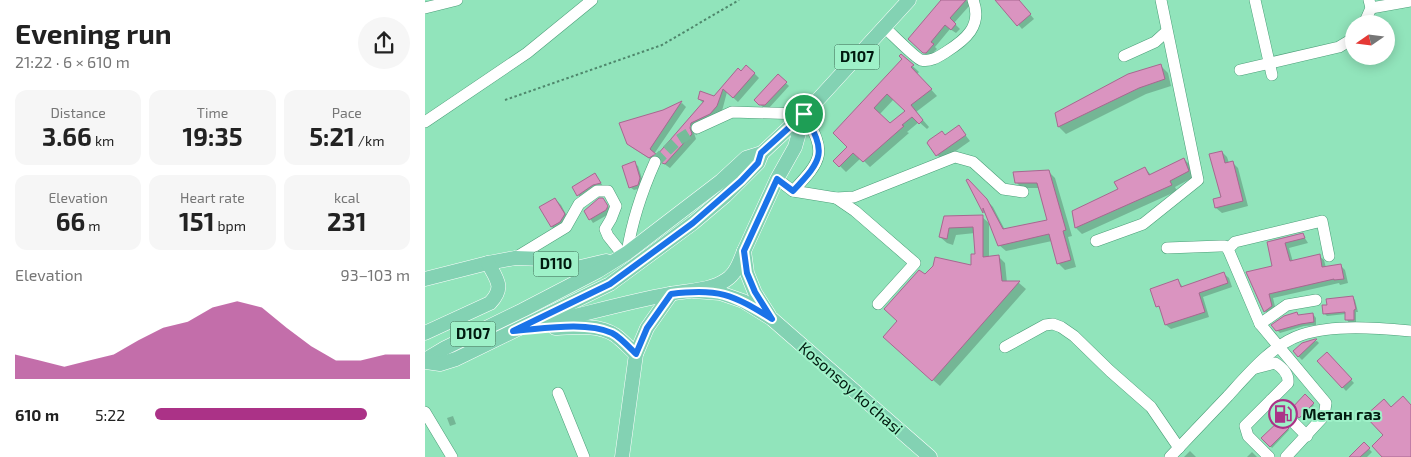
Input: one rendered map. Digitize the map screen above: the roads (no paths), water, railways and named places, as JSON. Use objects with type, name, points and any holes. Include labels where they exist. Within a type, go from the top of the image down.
[{"type":"main road","name":"D107","points":[[425,361],[440,364],[456,360],[610,284],[693,223],[741,181],[759,155],[804,114],[909,0]]},
{"type":"main road","points":[[513,331],[671,294],[693,291],[717,285],[728,279],[734,272],[777,179],[795,147],[804,114]]},
{"type":"main road","name":"D107","points":[[425,361],[445,348],[590,276],[624,255],[721,181],[746,158],[759,155]]},
{"type":"main road","points":[[759,155],[777,179]]},
{"type":"main road","points":[[744,251],[747,273],[755,292],[772,319]]},
{"type":"main road","name":"D110","points":[[425,279],[515,258],[543,260],[572,270],[624,255]]},
{"type":"main road","points":[[425,333],[490,303],[497,296],[499,285],[488,263]]},
{"type":"main road","points":[[693,291],[720,293],[743,301],[772,319]]},
{"type":"main road","points":[[622,457],[636,354],[647,328],[671,294]]},
{"type":"main road","name":"Kosonsoy ko’chasi","points":[[772,319],[930,457]]},
{"type":"main road","points":[[513,331],[572,327],[599,329],[614,334],[636,354]]},
{"type":"lane","points":[[425,8],[457,0]]},
{"type":"lane","points":[[425,122],[527,53],[592,0]]},
{"type":"lane","points":[[885,27],[919,60],[931,61],[963,41],[970,34],[976,18],[973,0]]},
{"type":"lane","points":[[1097,241],[1143,224],[1198,180],[1166,32],[1161,0]]},
{"type":"lane","points":[[1255,0],[1271,69]]},
{"type":"lane","points":[[1370,4],[1411,1]]},
{"type":"lane","points":[[1124,56],[1155,42],[1166,32]]},
{"type":"lane","points":[[1240,70],[1271,69],[1345,43]]},
{"type":"lane","points":[[697,128],[733,112],[804,114],[816,134],[819,154],[813,169],[793,191]]},
{"type":"lane","points":[[777,179],[793,191],[836,198],[854,197],[955,157],[973,162],[1003,190],[1023,192]]},
{"type":"lane","points":[[624,255],[630,230],[655,162]]},
{"type":"lane","points":[[515,258],[566,227],[579,204],[597,190],[608,191],[616,206],[605,229],[607,236],[624,255]]},
{"type":"lane","points":[[836,198],[855,211],[915,263],[878,304]]},
{"type":"lane","points":[[1229,249],[1235,242],[1322,221],[1329,256]]},
{"type":"lane","points":[[1167,248],[1225,246],[1229,249],[1259,324],[1326,402],[1324,416],[1286,457]]},
{"type":"lane","points":[[1259,324],[1287,305],[1316,300]]},
{"type":"lane","points":[[1005,346],[1045,326],[1053,324],[1061,327],[1074,336],[1151,407],[1179,448]]},
{"type":"lane","points":[[1170,457],[1255,368],[1278,347],[1299,335],[1320,330],[1350,328],[1411,331]]},
{"type":"lane","points":[[1255,368],[1275,363],[1287,375],[1288,383],[1245,426],[1248,436],[1269,457]]},
{"type":"lane","points":[[557,393],[584,457]]},
{"type":"lane","points":[[1271,400],[1307,436]]},
{"type":"lane","points":[[425,412],[451,457]]},
{"type":"tunnel","points":[[655,162],[677,141],[697,128]]},
{"type":"place","name":"Метан газ","points":[[1283,414]]}]
